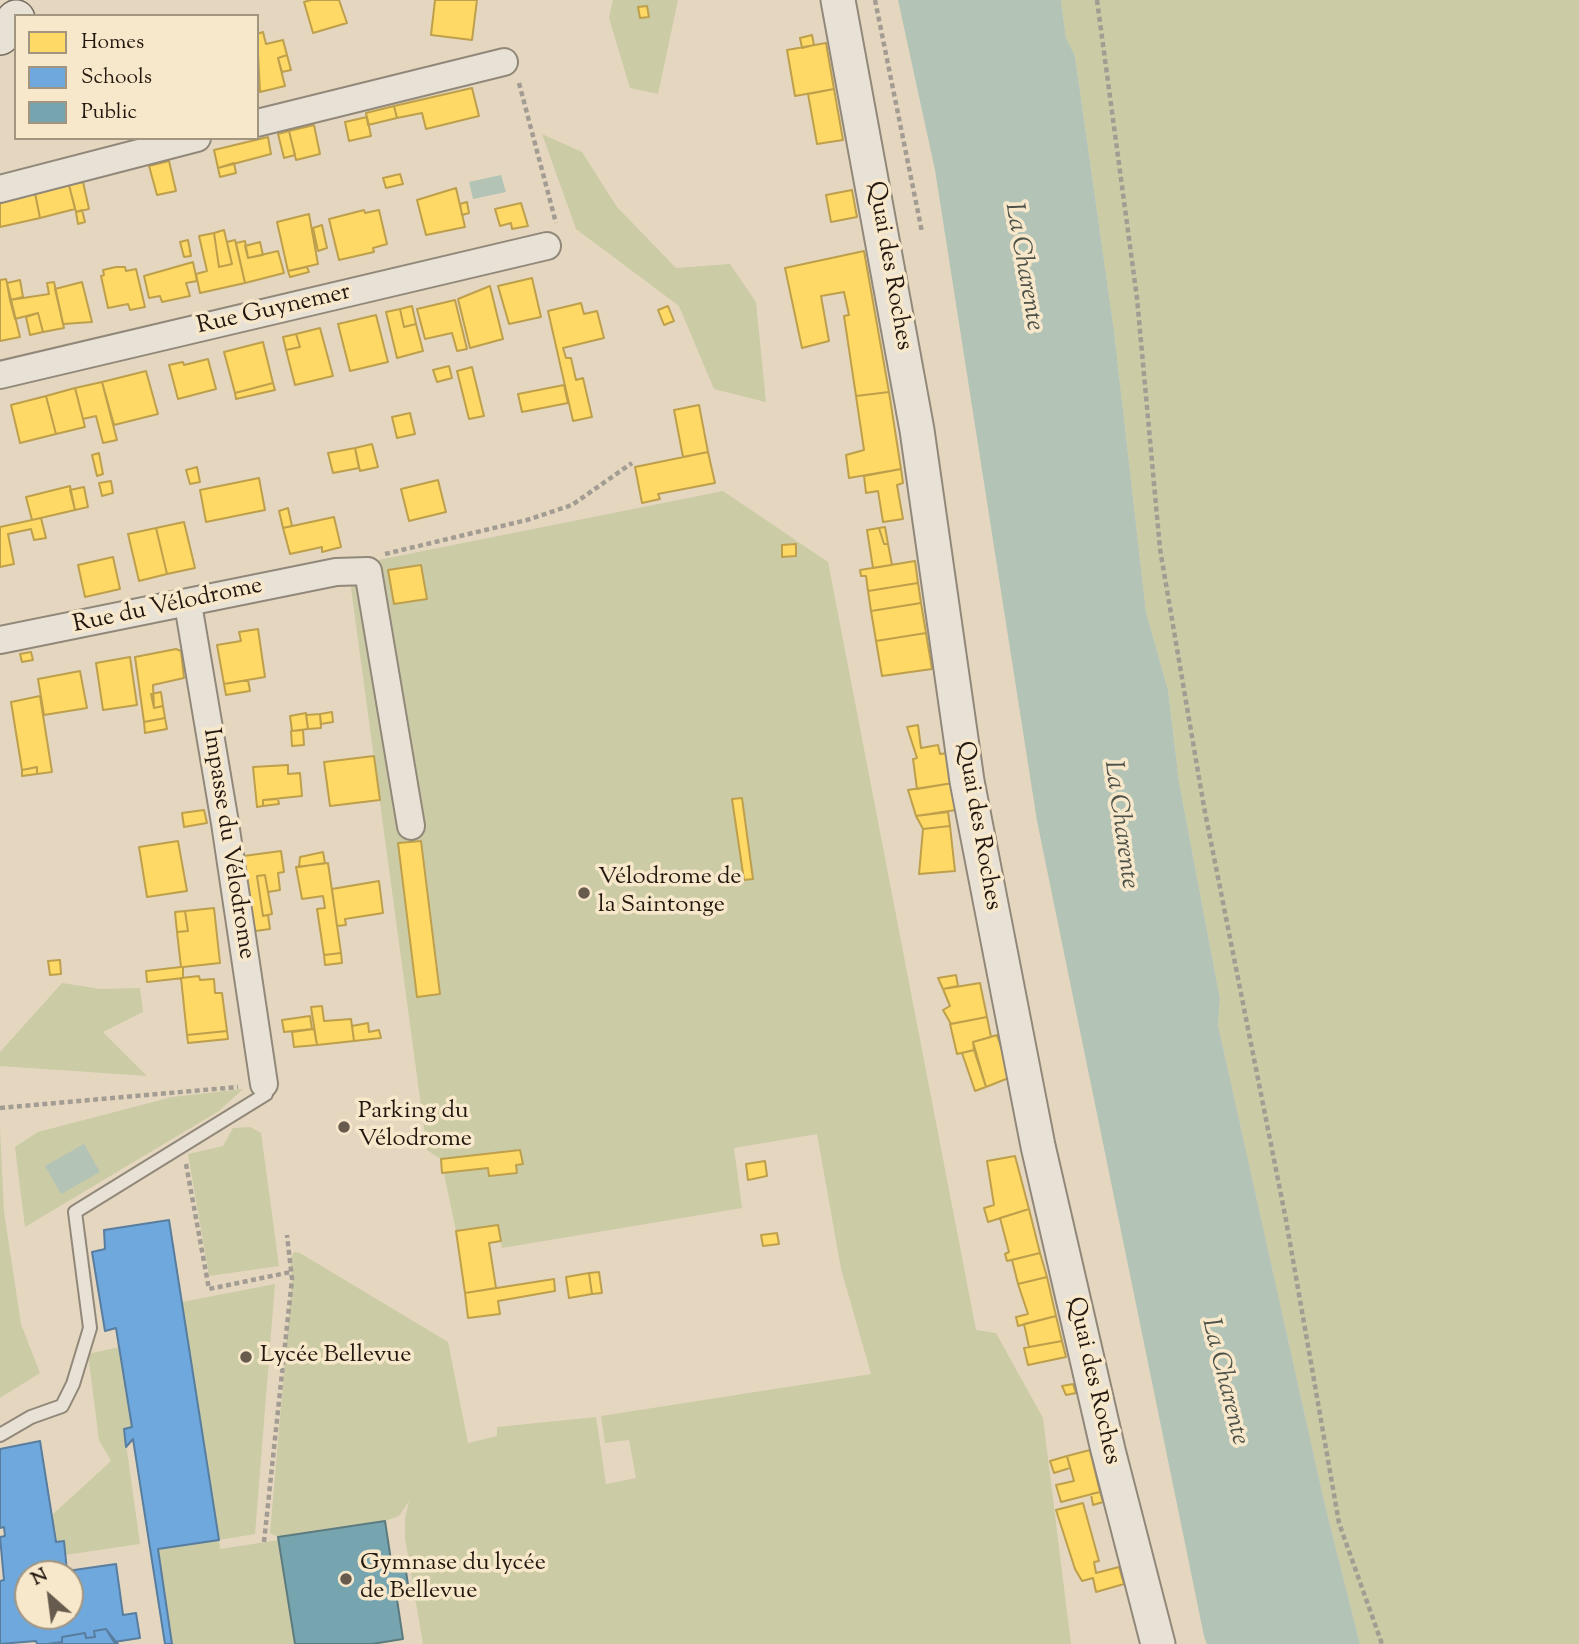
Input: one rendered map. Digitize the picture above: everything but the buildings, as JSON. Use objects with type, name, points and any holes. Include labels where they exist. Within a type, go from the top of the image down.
[{"type":"main road","points":[[20,14],[33,0]]},
{"type":"main road","points":[[0,36],[14,20]]},
{"type":"street","name":"Quai des Roches","points":[[838,0],[917,430],[967,781],[1033,1120],[1108,1450],[1158,1644]]},
{"type":"street","points":[[259,123],[504,62]]},
{"type":"street","points":[[0,189],[189,140]]},
{"type":"street","name":"Rue Guynemer","points":[[0,375],[547,246]]},
{"type":"street","name":"Rue du Vélodrome","points":[[0,639],[188,604],[336,572],[368,571],[411,826]]},
{"type":"street","name":"Impasse du Vélodrome","points":[[188,604],[225,823],[265,1089]]},
{"type":"lane","points":[[0,1435],[32,1417],[62,1406],[73,1384],[90,1328],[75,1212],[183,1146],[265,1089]]},
{"type":"path","points":[[875,0],[922,232]]},
{"type":"path","points":[[1097,0],[1137,298],[1160,549],[1204,807],[1286,1220],[1339,1523],[1382,1644]]},
{"type":"path","points":[[504,62],[516,69],[557,229],[547,246]]},
{"type":"path","points":[[378,555],[527,520],[572,505],[632,463]]},
{"type":"path","points":[[0,1108],[265,1089]]},
{"type":"path","points":[[183,1146],[209,1289],[291,1272]]},
{"type":"path","points":[[264,1542],[291,1272],[287,1235]]},
{"type":"green space","points":[[613,0],[678,0],[658,94],[630,88],[609,18]]},
{"type":"green space","points":[[1061,0],[1579,0],[1579,1644],[1360,1644],[1324,1501],[1218,1025],[1220,999],[1179,782],[1168,690],[1146,612],[1114,331],[1075,56],[1066,38]]},
{"type":"green space","points":[[542,134],[582,152],[617,207],[676,268],[730,264],[756,302],[766,402],[714,389],[679,306],[576,229]]},
{"type":"green space","points":[[723,491],[828,562],[976,1330],[996,1333],[1043,1418],[1071,1644],[423,1644],[405,1538],[409,1501],[399,1516],[385,1521],[278,1537],[270,1533],[292,1279],[290,1260],[294,1252],[300,1253],[448,1342],[468,1443],[497,1436],[497,1427],[596,1417],[606,1484],[636,1478],[629,1440],[605,1443],[601,1416],[871,1374],[841,1269],[817,1134],[734,1148],[742,1208],[502,1248],[498,1225],[456,1231],[441,1159],[427,1150],[348,566]]},
{"type":"green space","points":[[62,983],[100,989],[140,988],[143,1012],[103,1032],[147,1076],[0,1066],[0,1052]]},
{"type":"green space","points":[[243,1089],[219,1111],[25,1227],[15,1147],[38,1132],[172,1097]]},
{"type":"green space","points":[[250,1127],[261,1133],[279,1266],[209,1276],[188,1154],[223,1146],[233,1128]]},
{"type":"green space","points":[[0,1128],[4,1212],[21,1324],[40,1373],[0,1398]]},
{"type":"green space","points":[[275,1284],[255,1534],[219,1540],[220,1549],[279,1540],[295,1644],[172,1644],[158,1549],[218,1539],[182,1302]]},
{"type":"green space","points":[[119,1347],[132,1427],[124,1429],[140,1544],[65,1555],[56,1542],[52,1515],[111,1461],[99,1440],[88,1354]]},
{"type":"water","name":"La Charente","points":[[898,0],[1061,0],[1066,38],[1075,56],[1114,331],[1146,612],[1168,690],[1179,782],[1220,999],[1218,1025],[1324,1501],[1360,1644],[1207,1644],[1204,1636],[1037,821],[935,170]]},
{"type":"water","points":[[501,175],[506,192],[473,199],[469,182]]},
{"type":"water","points":[[84,1144],[100,1172],[61,1194],[45,1166]]},
{"type":"place","name":"Vélodrome de la Saintonge","points":[[584,893]]},
{"type":"place","name":"Parking du Vélodrome","points":[[344,1127]]},
{"type":"place","name":"Lycée Bellevue","points":[[246,1357]]},
{"type":"place","name":"Gymnase du lycée de Bellevue","points":[[346,1579]]}]
